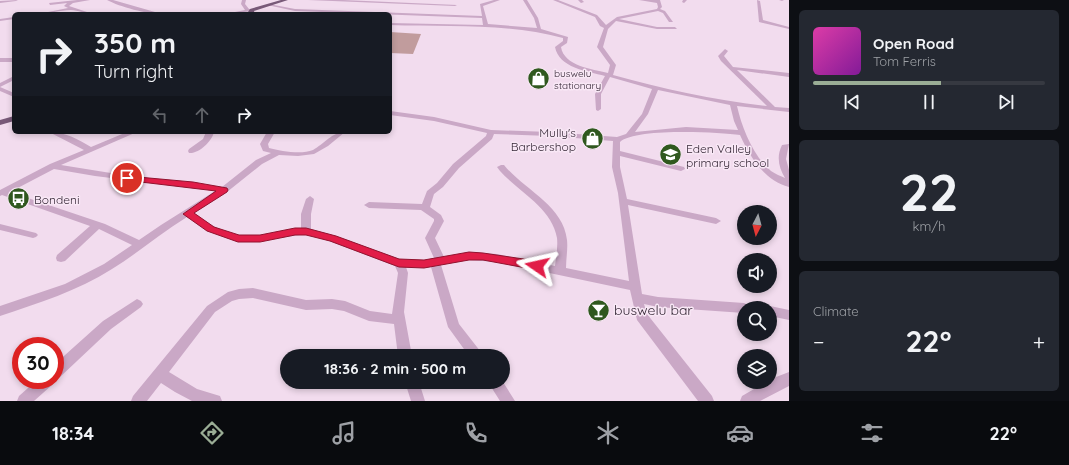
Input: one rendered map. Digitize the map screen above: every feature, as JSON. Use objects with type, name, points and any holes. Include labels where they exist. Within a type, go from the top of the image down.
[{"type":"main road","points":[[251,12],[286,0]]},
{"type":"main road","points":[[0,123],[12,119]]},
{"type":"street","points":[[0,2],[16,0]]},
{"type":"street","points":[[50,4],[88,0]]},
{"type":"street","points":[[109,0],[152,12]]},
{"type":"street","points":[[117,2],[124,0]]},
{"type":"street","points":[[244,0],[244,7],[251,12]]},
{"type":"street","points":[[310,0],[455,2],[454,15]]},
{"type":"street","points":[[486,25],[481,2],[498,0]]},
{"type":"street","points":[[525,0],[537,17],[539,30]]},
{"type":"street","points":[[555,0],[596,16],[602,25],[607,27]]},
{"type":"street","points":[[641,0],[658,1],[660,8],[658,10]]},
{"type":"street","points":[[758,1],[761,21],[789,28]]},
{"type":"street","points":[[72,2],[66,6],[83,12]]},
{"type":"street","points":[[372,12],[376,2]]},
{"type":"street","points":[[269,5],[289,10],[317,12]]},
{"type":"street","points":[[52,12],[71,9]]},
{"type":"street","points":[[138,12],[143,10]]},
{"type":"street","points":[[598,109],[598,93],[607,79],[613,65],[600,47],[607,27],[610,23],[615,20],[658,10],[664,12],[671,21]]},
{"type":"street","points":[[392,14],[484,17]]},
{"type":"street","points":[[414,25],[423,15]]},
{"type":"street","points":[[0,20],[12,18]]},
{"type":"street","points":[[615,20],[657,28],[675,28]]},
{"type":"street","points":[[392,24],[486,25],[539,30],[566,36],[565,42],[558,49],[560,56],[568,63],[656,88],[733,104],[789,110]]},
{"type":"street","points":[[725,51],[721,56],[723,60],[773,108]]},
{"type":"street","points":[[2,60],[12,57]]},
{"type":"street","points":[[731,68],[789,75]]},
{"type":"street","points":[[0,85],[12,79]]},
{"type":"street","points":[[629,135],[645,114],[656,88]]},
{"type":"street","points":[[0,89],[12,94]]},
{"type":"street","points":[[733,104],[737,121],[744,132],[748,145],[759,163],[770,173],[789,184]]},
{"type":"street","points":[[392,113],[430,118],[491,132],[550,134],[618,139],[629,135],[683,128],[744,132]]},
{"type":"street","points":[[425,208],[430,193],[440,185],[456,166],[487,139],[491,132]]},
{"type":"street","points":[[59,134],[90,150]]},
{"type":"street","points":[[1,192],[53,166],[127,134]]},
{"type":"street","points":[[192,151],[207,139],[210,134]]},
{"type":"street","points":[[270,134],[265,141],[264,147],[268,150],[305,154],[312,153],[338,134]]},
{"type":"street","points":[[618,139],[616,142],[616,166],[631,248],[639,310],[644,322],[707,401]]},
{"type":"street","points":[[778,178],[789,179],[782,160],[785,147],[789,146]]},
{"type":"street","points":[[0,311],[42,298],[90,277],[115,263],[164,227],[188,214],[224,190],[259,162],[278,152]]},
{"type":"street","points":[[617,152],[681,169]]},
{"type":"street","points":[[53,166],[127,178],[224,190]]},
{"type":"street","points":[[501,167],[507,175],[532,196],[558,224],[562,239],[560,270]]},
{"type":"street","points":[[1,192],[97,225],[140,244]]},
{"type":"street","points":[[306,231],[306,214],[310,199]]},
{"type":"street","points":[[623,201],[716,221]]},
{"type":"street","points":[[369,204],[425,208],[439,221],[430,238],[451,320],[454,327],[471,349]]},
{"type":"street","points":[[188,214],[211,229],[238,239],[256,239],[306,231],[332,238],[401,268],[469,256],[483,256],[560,270],[636,293],[658,302],[737,308]]},
{"type":"street","points":[[61,258],[97,225]]},
{"type":"street","points":[[0,227],[33,235]]},
{"type":"street","points":[[401,268],[398,312],[404,349]]},
{"type":"street","points":[[138,401],[211,309],[228,297],[239,294],[253,293],[306,304],[345,306],[369,316],[399,320]]},
{"type":"street","points":[[64,365],[107,325],[137,304]]},
{"type":"street","points":[[777,312],[789,315]]},
{"type":"street","points":[[160,374],[184,392],[203,399],[215,401]]},
{"type":"street","points":[[747,401],[776,384],[789,379]]},
{"type":"street","points":[[24,401],[37,389]]},
{"type":"street","points":[[414,389],[418,401]]},
{"type":"street","points":[[500,389],[508,401]]},
{"type":"shaded area","points":[[392,32],[421,34],[413,54],[392,53]]},
{"type":"place","name":"buswelu stationary","points":[[538,79]]},
{"type":"place","name":"Mully's Barbershop","points":[[592,139]]},
{"type":"place","name":"Eden Valley primary school","points":[[670,155]]},
{"type":"place","name":"Bondeni","points":[[18,199]]},
{"type":"place","name":"buswelu bar","points":[[599,310]]},
{"type":"route","points":[[127,178],[224,190],[188,214],[211,229],[238,239],[260,238],[306,231],[332,238],[399,263],[417,265],[469,256],[483,256],[537,266]]}]
